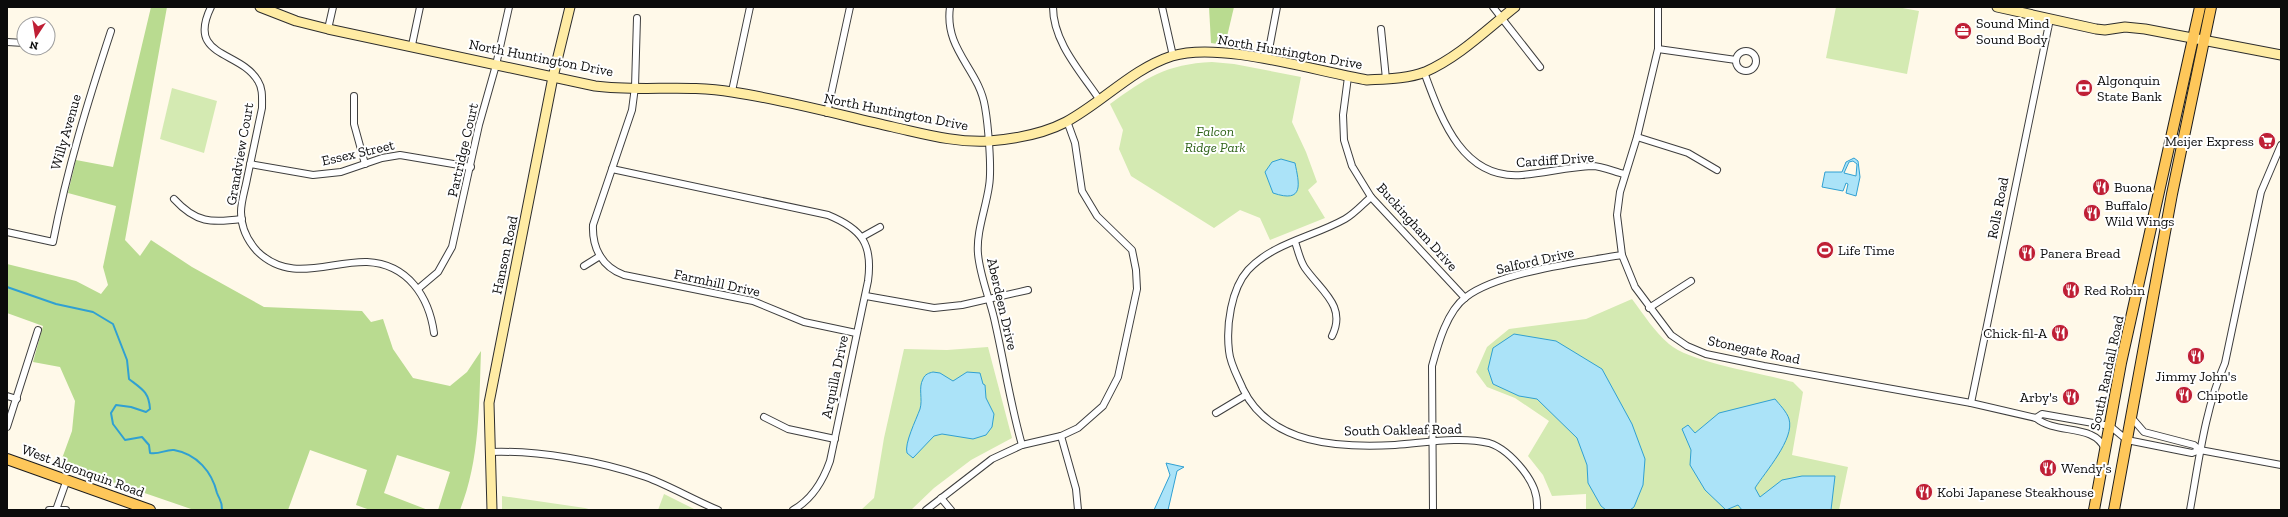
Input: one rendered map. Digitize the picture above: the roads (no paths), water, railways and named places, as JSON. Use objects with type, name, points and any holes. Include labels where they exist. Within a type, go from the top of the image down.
[{"type":"main road","name":"South Randall Road","points":[[2094,510],[2122,363],[2200,7]]},
{"type":"main road","points":[[2114,510],[2130,416],[2211,7]]},
{"type":"main road","name":"West Algonquin Road","points":[[7,458],[150,510]]},
{"type":"street","name":"Grandview Court","points":[[211,7],[205,28],[210,46],[218,53],[249,70],[261,88],[262,108],[242,203],[242,219],[247,237],[255,249],[266,258],[279,264],[310,270],[374,263],[394,271],[419,288],[428,305],[434,333]]},
{"type":"street","name":"North Huntington Drive","points":[[260,7],[296,21],[328,29],[602,87],[668,87],[732,91],[946,139],[988,141],[1032,134],[1067,122],[1146,67],[1173,56],[1189,52],[1214,52],[1267,60],[1367,80],[1386,79],[1424,72],[1459,53],[1515,7]]},
{"type":"street","points":[[328,29],[333,7]]},
{"type":"street","points":[[412,46],[420,7]]},
{"type":"street","name":"Partridge Court","points":[[419,288],[438,272],[452,247],[471,167],[479,125],[496,65],[509,7]]},
{"type":"street","name":"Hanson Road","points":[[492,510],[489,452],[489,403],[553,77],[570,7]]},
{"type":"street","points":[[732,91],[750,7]]},
{"type":"street","points":[[827,113],[850,7]]},
{"type":"street","name":"Aberdeen Drive","points":[[950,7],[949,24],[954,43],[982,96],[987,118],[990,184],[982,215],[978,253],[1002,351],[1012,410],[1022,445]]},
{"type":"street","points":[[1053,7],[1059,34],[1067,53],[1100,99]]},
{"type":"street","points":[[1162,7],[1173,56]]},
{"type":"street","points":[[1267,60],[1277,7]]},
{"type":"street","points":[[1493,7],[1540,67]]},
{"type":"street","name":"Stonegate Road","points":[[1658,7],[1658,49],[1637,137],[1624,174],[1616,215],[1622,255],[1635,287],[1649,308],[1671,335],[1687,346],[1706,354],[1764,366],[1971,403],[2036,418],[2043,424],[2094,435],[2101,441],[2106,450]]},
{"type":"street","points":[[1997,7],[2096,29],[2125,27],[2281,55]]},
{"type":"street","name":"Farmhill Drive","points":[[637,18],[636,87],[629,122],[593,225],[594,241],[600,256],[611,268],[624,275],[753,301],[804,322],[856,333]]},
{"type":"street","name":"Rolls Road","points":[[1971,403],[2050,19]]},
{"type":"street","points":[[1381,29],[1386,79]]},
{"type":"street","name":"Willy Avenue","points":[[7,232],[52,242],[64,181],[80,125],[111,31]]},
{"type":"street","points":[[1658,49],[1736,60]]},
{"type":"street","name":"Cardiff Drive","points":[[1424,72],[1443,121],[1458,146],[1485,169],[1510,175],[1593,166],[1624,174]]},
{"type":"street","name":"Buckingham Drive","points":[[1348,77],[1344,98],[1344,140],[1352,166],[1371,197],[1464,298]]},
{"type":"street","points":[[354,96],[354,124],[365,164]]},
{"type":"street","points":[[926,510],[992,459],[1022,445],[1061,436],[1088,420],[1109,398],[1119,371],[1137,289],[1136,270],[1132,250],[1097,216],[1082,191],[1075,143],[1067,122]]},
{"type":"street","points":[[1637,137],[1688,153],[1717,170]]},
{"type":"street","points":[[2190,510],[2200,450],[2215,389],[2225,363],[2261,192],[2281,145]]},
{"type":"street","name":"Essex Street","points":[[250,164],[313,175],[341,172],[400,155],[471,167]]},
{"type":"street","points":[[612,169],[828,215],[850,226],[862,237],[880,227]]},
{"type":"street","name":"South Oakleaf Road","points":[[1371,197],[1346,219],[1270,252],[1257,261],[1239,283],[1234,297],[1229,326],[1228,347],[1237,376],[1246,395],[1266,420],[1275,427],[1295,435],[1358,446],[1471,440],[1491,444],[1508,454],[1533,483],[1538,500],[1537,510]]},
{"type":"street","points":[[174,200],[190,214],[205,220],[215,222],[242,219]]},
{"type":"street","name":"Arquilla Drive","points":[[793,510],[811,495],[822,480],[830,462],[856,333],[866,296],[870,263],[866,244],[862,237]]},
{"type":"street","points":[[1295,242],[1304,267],[1325,291],[1334,307],[1338,318],[1332,336]]},
{"type":"street","name":"Salford Drive","points":[[1433,510],[1434,442],[1432,366],[1448,321],[1464,298],[1495,282],[1514,276],[1622,255]]},
{"type":"street","points":[[584,266],[600,256]]},
{"type":"street","points":[[1649,308],[1691,281]]},
{"type":"street","points":[[866,296],[934,308],[989,299],[1028,290]]},
{"type":"street","points":[[7,427],[38,330]]},
{"type":"street","points":[[1216,413],[1246,395]]},
{"type":"street","points":[[7,396],[17,399]]},
{"type":"street","name":"Stonegate Road","points":[[2036,418],[2042,414],[2110,426],[2127,440],[2192,453],[2200,450],[2281,465]]},
{"type":"street","name":"Stonegate Road","points":[[2130,416],[2144,432],[2194,444],[2200,450]]},
{"type":"street","points":[[764,417],[788,429],[835,439]]},
{"type":"street","points":[[1061,436],[1076,489],[1078,510]]},
{"type":"street","points":[[489,452],[520,451],[624,470],[647,478],[718,510]]},
{"type":"street","points":[[56,510],[68,479]]},
{"type":"street","points":[[941,498],[951,510]]},
{"type":"street","points":[[49,510],[66,510]]},
{"type":"water","points":[[1854,158],[1858,161],[1860,177],[1856,196],[1846,193],[1848,184],[1846,183],[1843,191],[1822,187],[1825,172],[1842,172],[1846,162]],"holes":[[[1853,161],[1857,164],[1856,176],[1844,173],[1849,162]]]},
{"type":"water","points":[[1281,159],[1295,163],[1298,178],[1298,190],[1295,194],[1290,196],[1283,196],[1273,193],[1265,172],[1272,162]]},
{"type":"water","points":[[1514,334],[1556,341],[1602,369],[1632,424],[1645,459],[1643,485],[1634,507],[1630,510],[1606,510],[1601,506],[1588,483],[1587,465],[1577,438],[1537,399],[1519,396],[1493,384],[1488,369],[1493,348]]},
{"type":"water","points":[[933,372],[940,373],[953,381],[967,372],[980,373],[983,384],[985,385],[986,398],[994,414],[992,427],[986,435],[973,439],[942,434],[934,436],[913,458],[907,453],[907,444],[920,409],[922,382],[926,375]]},
{"type":"water","points":[[1775,399],[1788,416],[1790,427],[1788,436],[1778,455],[1755,488],[1760,497],[1782,480],[1802,476],[1835,476],[1831,510],[1742,510],[1738,505],[1726,510],[1705,490],[1690,465],[1691,450],[1682,429],[1688,425],[1695,433],[1719,413]]},
{"type":"water","points":[[1166,463],[1184,467],[1177,471],[1168,510],[1154,510],[1170,475]]},
{"type":"waterway","points":[[7,287],[56,304],[93,312],[113,324],[127,360],[129,379],[144,391],[148,399],[150,409],[146,412],[131,407],[116,405],[111,413],[113,424],[125,440],[142,437],[149,445],[150,453],[174,450],[190,455],[207,471],[215,485],[222,510]]},
{"type":"place","name":"Sound Mind Sound Body","points":[[1963,31]]},
{"type":"place","name":"Algonquin State Bank","points":[[2084,88]]},
{"type":"place","name":"Meijer Express","points":[[2267,141]]},
{"type":"place","name":"Buona","points":[[2101,187]]},
{"type":"place","name":"Buffalo Wild Wings","points":[[2092,213]]},
{"type":"place","name":"Life Time","points":[[1825,250]]},
{"type":"place","name":"Panera Bread","points":[[2027,253]]},
{"type":"place","name":"Red Robin","points":[[2071,290]]},
{"type":"place","name":"Chick-fil-A","points":[[2060,333]]},
{"type":"place","name":"Jimmy John's","points":[[2196,356]]},
{"type":"place","name":"Chipotle","points":[[2184,395]]},
{"type":"place","name":"Arby's","points":[[2071,397]]},
{"type":"place","name":"Wendy's","points":[[2048,468]]},
{"type":"place","name":"Kobi Japanese Steakhouse","points":[[1924,492]]},
{"type":"park label","name":"Falcon Ridge Park","points":[[1215,140]]}]
